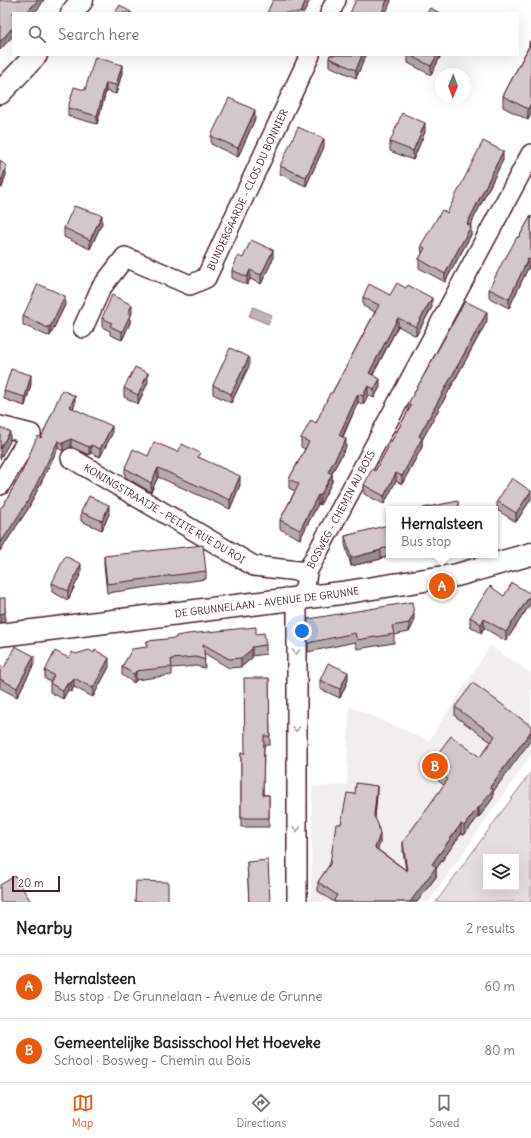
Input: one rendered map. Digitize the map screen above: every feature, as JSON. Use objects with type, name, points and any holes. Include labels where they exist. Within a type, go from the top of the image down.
[{"type":"street","points":[[73,12],[82,0]]},
{"type":"street","points":[[330,12],[336,0]]},
{"type":"street","points":[[0,93],[35,56]]},
{"type":"street","name":"BUNDERGAARDE - CLOS DU BONNIER","points":[[83,328],[101,288],[126,257],[190,285],[206,278],[310,56]]},
{"type":"street","name":"BOSWEG - CHEMIN AU BOIS","points":[[297,902],[297,599],[305,589],[307,572],[531,154]]},
{"type":"street","points":[[0,426],[31,434],[0,485]]},
{"type":"street","name":"KONINGSTRAATJE - PETITE RUE DU ROI","points":[[71,458],[254,566],[307,572]]},
{"type":"street","name":"DE GRUNNELAAN - AVENUE DE GRUNNE","points":[[0,635],[297,599],[457,575],[531,554]]},
{"type":"shaded area","points":[[253,307],[272,315],[268,324],[249,316]]},
{"type":"shaded area","points":[[490,646],[531,673],[531,755],[429,902],[311,902],[312,787],[347,785],[349,706],[429,741]]},
{"type":"shaded area","points":[[531,772],[531,902],[436,902]]},
{"type":"building","points":[[0,0],[38,0],[27,12],[12,12],[12,28],[0,42]]},
{"type":"building","points":[[273,0],[306,0],[300,12],[267,12]]},
{"type":"building","points":[[356,0],[387,0],[382,12],[350,12]]},
{"type":"building","points":[[120,5],[130,12],[116,12]]},
{"type":"building","points":[[430,8],[438,12],[428,12]]},
{"type":"building","points":[[531,43],[531,103],[528,109],[503,96]]},
{"type":"building","points":[[330,56],[362,56],[356,70],[329,58]]},
{"type":"building","points":[[411,56],[436,56],[431,66]]},
{"type":"building","points":[[95,57],[122,65],[116,85],[106,83],[97,116],[68,108],[74,87],[85,90]]},
{"type":"building","points":[[229,98],[255,110],[238,148],[211,136]]},
{"type":"building","points":[[402,113],[425,123],[413,151],[390,142]]},
{"type":"building","points":[[298,127],[324,139],[306,177],[280,166]]},
{"type":"building","points":[[483,141],[503,151],[467,224],[471,226],[445,274],[419,259],[425,248],[421,245],[442,210],[447,213]]},
{"type":"building","points":[[0,160],[6,166],[2,179],[0,179]]},
{"type":"building","points":[[74,206],[102,215],[90,240],[64,228]]},
{"type":"building","points":[[531,216],[531,260],[528,259],[509,299],[489,289],[504,259]]},
{"type":"building","points":[[251,240],[273,250],[261,275],[250,270],[247,277],[232,270],[238,256],[243,258]]},
{"type":"building","points":[[397,283],[406,288],[408,285],[432,298],[416,327],[398,318],[369,373],[380,379],[374,389],[368,386],[363,396],[358,394],[339,435],[346,439],[328,472],[332,474],[320,496],[318,495],[300,530],[280,520],[299,484],[289,479],[309,442],[301,438],[311,420],[316,423],[330,393],[332,393],[379,305],[363,297],[369,284],[390,295]]},
{"type":"building","points":[[38,284],[65,296],[50,327],[48,326],[48,328],[23,316]]},
{"type":"building","points":[[112,295],[132,305],[128,313],[130,315],[122,332],[110,326],[112,323],[102,318]]},
{"type":"building","points":[[465,301],[487,312],[419,436],[422,438],[402,476],[396,473],[384,496],[364,485],[372,469],[375,471],[411,406],[408,404]]},
{"type":"building","points":[[230,348],[249,357],[231,394],[213,385]]},
{"type":"building","points":[[135,367],[148,373],[138,395],[124,388]]},
{"type":"building","points":[[11,369],[31,375],[25,397],[4,391]]},
{"type":"building","points":[[62,390],[75,396],[70,407],[112,426],[100,449],[91,445],[89,447],[71,439],[63,443],[58,441],[28,501],[0,544],[0,508],[3,506],[22,472],[36,439],[38,436],[41,438]]},
{"type":"building","points":[[0,427],[10,432],[0,448]]},
{"type":"building","points":[[154,442],[178,452],[182,444],[200,453],[198,457],[240,476],[230,500],[158,468],[151,483],[125,468],[133,449],[148,456]]},
{"type":"building","points":[[512,478],[531,491],[516,513],[497,501]]},
{"type":"building","points":[[89,496],[109,505],[102,521],[81,512]]},
{"type":"building","points":[[458,501],[459,506],[433,506]]},
{"type":"building","points":[[386,526],[386,548],[351,558],[345,536]]},
{"type":"building","points":[[203,545],[206,571],[107,584],[104,556]]},
{"type":"building","points":[[65,556],[81,564],[68,591],[52,583]]},
{"type":"building","points":[[512,583],[531,594],[506,632],[484,619],[481,624],[470,617],[490,586],[504,596]]},
{"type":"building","points":[[0,598],[5,598],[5,613],[0,614]]},
{"type":"building","points":[[412,602],[414,614],[409,623],[392,626],[394,634],[357,640],[355,633],[308,643],[308,619]]},
{"type":"building","points":[[256,627],[256,634],[264,633],[266,645],[252,647],[252,649],[241,658],[229,659],[203,644],[205,660],[196,657],[171,659],[172,667],[136,671],[134,674],[122,667],[132,649],[147,647],[147,641],[176,638],[176,636],[188,634]]},
{"type":"building","points":[[15,646],[34,656],[17,688],[0,679],[0,665],[4,668]]},
{"type":"building","points":[[89,650],[94,653],[95,650],[109,658],[93,688],[74,678],[71,683],[68,682],[63,691],[50,683],[54,675],[45,671],[55,651],[69,658],[72,652],[76,654]]},
{"type":"building","points":[[328,663],[348,672],[340,689],[320,680]]},
{"type":"building","points":[[244,678],[269,678],[270,736],[264,736],[263,795],[269,795],[269,818],[241,818],[241,753],[245,753]]},
{"type":"building","points":[[473,683],[531,726],[531,731],[490,787],[493,789],[479,808],[478,807],[464,826],[461,824],[432,864],[436,867],[410,902],[335,902],[334,900],[337,895],[318,882],[330,864],[336,824],[341,824],[347,793],[355,794],[356,783],[377,786],[374,816],[378,824],[380,834],[375,848],[407,871],[403,842],[448,779],[429,765],[451,736],[480,757],[495,736],[455,707]]},
{"type":"building","points":[[268,860],[270,902],[249,902],[247,862]]},
{"type":"building","points":[[15,876],[31,902],[0,902],[0,885]]},
{"type":"building","points":[[136,881],[168,882],[168,902],[135,902]]},
{"type":"place","name":"Hernalsteen","points":[[442,586]]},
{"type":"place","name":"Gemeentelijke Basisschool Het Hoeveke","points":[[435,766]]}]
